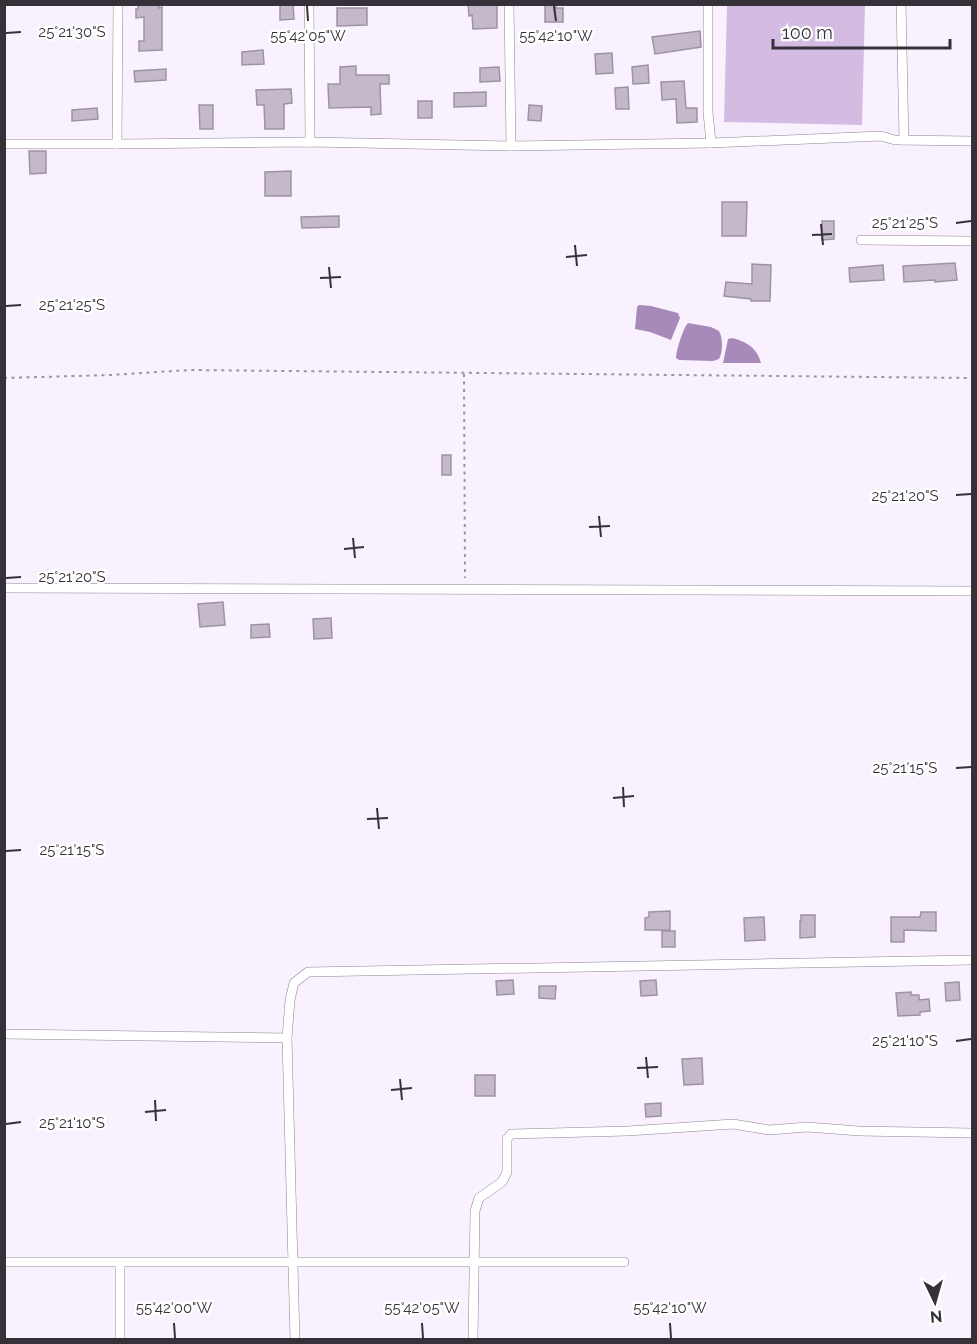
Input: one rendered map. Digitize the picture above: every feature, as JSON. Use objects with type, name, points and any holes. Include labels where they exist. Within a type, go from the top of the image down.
[{"type":"street","points":[[117,144],[118,4]]},
{"type":"street","points":[[309,4],[310,142]]},
{"type":"street","points":[[509,4],[511,146]]},
{"type":"street","points":[[708,4],[708,112],[711,143]]},
{"type":"street","points":[[901,4],[904,140]]},
{"type":"street","points":[[4,144],[310,142],[511,146],[711,143],[880,136],[895,140],[972,141]]},
{"type":"street","points":[[861,240],[972,242]]},
{"type":"street","points":[[4,588],[972,591]]},
{"type":"street","points":[[295,1340],[287,1038],[290,999],[294,983],[308,972],[972,960]]},
{"type":"street","points":[[4,1034],[287,1038]]},
{"type":"street","points":[[474,1340],[475,1211],[479,1198],[502,1182],[507,1172],[507,1140],[511,1134],[628,1131],[733,1124],[769,1130],[807,1127],[859,1131],[972,1133]]},
{"type":"street","points":[[4,1262],[624,1262]]},
{"type":"street","points":[[120,1263],[120,1340]]},
{"type":"path","points":[[4,378],[190,370],[972,378]]},
{"type":"path","points":[[464,373],[465,590]]},
{"type":"shaded area","points":[[727,5],[865,5],[862,125],[724,122]]},
{"type":"shaded area","points":[[639,305],[678,313],[680,318],[671,340],[635,329]]},
{"type":"shaded area","points":[[688,323],[711,327],[719,331],[722,345],[719,359],[713,361],[676,358],[680,340]]},
{"type":"shaded area","points":[[733,338],[751,346],[761,363],[723,363],[728,339]]},
{"type":"building","points":[[138,4],[159,4],[159,8],[162,7],[162,50],[139,51],[139,41],[144,41],[144,17],[136,18]]},
{"type":"building","points":[[280,4],[293,4],[294,19],[280,20]]},
{"type":"building","points":[[468,4],[497,4],[497,28],[473,29]]},
{"type":"building","points":[[545,4],[556,4],[556,8],[563,8],[563,22],[545,22]]},
{"type":"building","points":[[337,8],[367,8],[367,25],[337,26]]},
{"type":"building","points":[[700,31],[701,47],[655,54],[652,37]]},
{"type":"building","points":[[263,50],[264,64],[242,65],[242,52]]},
{"type":"building","points":[[612,53],[613,73],[596,74],[595,54]]},
{"type":"building","points":[[648,65],[649,83],[633,84],[632,67]]},
{"type":"building","points":[[356,66],[356,75],[389,75],[389,84],[380,84],[381,114],[371,115],[371,107],[329,108],[328,84],[340,84],[340,67]]},
{"type":"building","points":[[499,67],[500,81],[480,82],[480,68]]},
{"type":"building","points":[[166,69],[166,80],[135,82],[134,71]]},
{"type":"building","points":[[684,81],[686,108],[697,108],[697,122],[677,123],[676,99],[662,100],[661,82]]},
{"type":"building","points":[[628,87],[629,109],[616,109],[615,88]]},
{"type":"building","points":[[291,89],[292,103],[284,104],[284,129],[265,129],[264,105],[257,105],[256,90]]},
{"type":"building","points":[[486,92],[486,106],[454,107],[454,93]]},
{"type":"building","points":[[418,101],[432,101],[432,118],[418,118]]},
{"type":"building","points":[[199,105],[213,105],[213,129],[200,129]]},
{"type":"building","points":[[529,105],[542,106],[541,121],[528,120]]},
{"type":"building","points":[[97,108],[98,119],[72,121],[72,110]]},
{"type":"building","points":[[29,151],[46,151],[46,173],[30,174]]},
{"type":"building","points":[[291,171],[291,196],[265,196],[265,172]]},
{"type":"building","points":[[722,202],[747,202],[746,236],[722,236]]},
{"type":"building","points":[[339,216],[339,227],[302,228],[301,217]]},
{"type":"building","points":[[822,221],[834,221],[834,239],[822,240]]},
{"type":"building","points":[[955,263],[957,280],[904,282],[903,266]]},
{"type":"building","points":[[752,264],[771,265],[770,301],[751,301],[751,299],[724,296],[726,282],[752,284]]},
{"type":"building","points":[[883,265],[884,280],[850,282],[849,268]]},
{"type":"building","points":[[442,455],[451,455],[451,475],[442,475]]},
{"type":"building","points":[[223,602],[225,625],[200,627],[198,604]]},
{"type":"building","points":[[331,618],[332,638],[314,639],[313,619]]},
{"type":"building","points":[[269,624],[270,637],[251,638],[251,625]]},
{"type":"building","points":[[670,911],[670,930],[645,930],[645,918],[649,917],[649,912]]},
{"type":"building","points":[[921,912],[936,912],[936,931],[904,930],[904,942],[891,942],[891,917],[920,917]]},
{"type":"building","points":[[801,915],[815,915],[815,937],[800,938]]},
{"type":"building","points":[[764,917],[765,940],[745,941],[744,918]]},
{"type":"building","points":[[662,931],[675,931],[675,947],[662,947]]},
{"type":"building","points":[[513,980],[514,994],[497,995],[496,981]]},
{"type":"building","points":[[656,980],[657,995],[641,996],[640,981]]},
{"type":"building","points":[[959,982],[960,1000],[946,1001],[945,983]]},
{"type":"building","points":[[539,986],[556,986],[555,999],[539,998]]},
{"type":"building","points":[[911,992],[911,995],[919,995],[919,1000],[929,999],[930,1011],[920,1012],[920,1015],[898,1016],[896,993]]},
{"type":"building","points":[[702,1058],[703,1084],[684,1085],[682,1059]]},
{"type":"building","points":[[475,1075],[495,1075],[495,1096],[475,1096]]},
{"type":"building","points":[[661,1103],[661,1116],[646,1117],[645,1104]]}]
